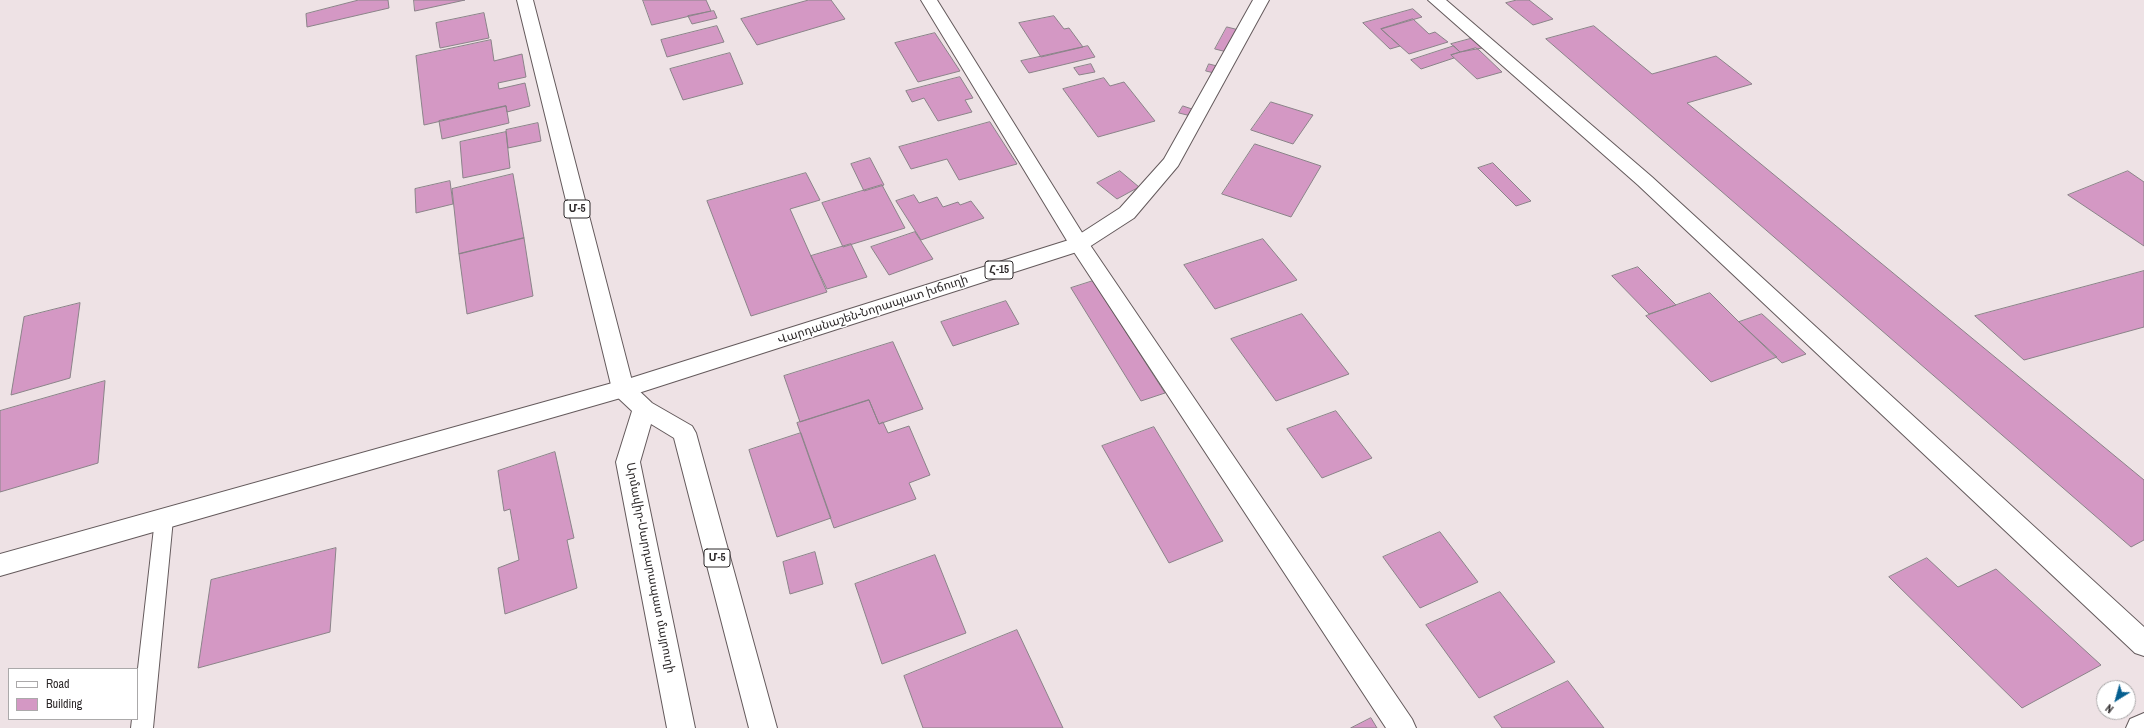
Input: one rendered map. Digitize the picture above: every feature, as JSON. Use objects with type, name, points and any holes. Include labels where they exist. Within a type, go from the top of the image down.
[{"type":"main road","name":"Մ-5","points":[[525,0],[623,389],[644,409],[684,433],[762,728]]},
{"type":"main road","points":[[929,0],[1079,244],[1402,728]]},
{"type":"main road","name":"Վարդանաշեն-Նորապատ խճուղի","points":[[0,565],[623,389],[1079,244],[1127,213],[1171,162],[1261,0]]},
{"type":"main road","points":[[1436,0],[1645,181],[2144,644]]},
{"type":"main road","name":"Արմավիր-Սարդարապատ մայրուղի","points":[[644,409],[628,462],[681,728]]},
{"type":"main road","points":[[2140,728],[2144,726]]},
{"type":"lane","points":[[142,728],[164,519]]},
{"type":"building","points":[[359,0],[388,0],[389,8],[307,27],[306,14]]},
{"type":"building","points":[[414,0],[465,0],[415,11]]},
{"type":"building","points":[[643,0],[706,0],[711,11],[652,25]]},
{"type":"building","points":[[809,0],[831,0],[845,19],[757,45],[741,19]]},
{"type":"building","points":[[1517,0],[1529,0],[1553,19],[1533,25],[1506,3]]},
{"type":"building","points":[[1413,9],[1422,17],[1381,29],[1400,46],[1390,49],[1363,23]]},
{"type":"building","points":[[714,11],[717,18],[692,24],[688,16]]},
{"type":"building","points":[[484,13],[489,38],[440,48],[436,23]]},
{"type":"building","points":[[1054,16],[1064,29],[1069,28],[1083,47],[1041,57],[1019,23]]},
{"type":"building","points":[[1413,19],[1429,34],[1435,32],[1448,42],[1409,54],[1381,29]]},
{"type":"building","points":[[717,26],[724,42],[667,57],[661,40]]},
{"type":"building","points":[[1594,26],[1652,74],[1716,56],[1752,84],[1687,103],[2144,480],[2144,540],[2131,547],[1546,39]]},
{"type":"building","points":[[1227,27],[1239,30],[1227,52],[1215,49]]},
{"type":"building","points":[[935,33],[960,71],[918,82],[895,43]]},
{"type":"building","points":[[1481,36],[1493,46],[1460,52],[1451,44]]},
{"type":"building","points":[[491,40],[494,61],[522,54],[526,77],[498,83],[499,89],[525,83],[530,106],[507,112],[506,106],[424,125],[416,56]]},
{"type":"building","points":[[1088,46],[1095,57],[1029,73],[1021,61]]},
{"type":"building","points":[[1454,46],[1460,52],[1451,55],[1454,58],[1421,69],[1411,60]]},
{"type":"building","points":[[1476,48],[1502,72],[1477,79],[1451,55]]},
{"type":"building","points":[[730,53],[743,84],[683,100],[670,69]]},
{"type":"building","points":[[1091,64],[1095,72],[1079,75],[1074,68]]},
{"type":"building","points":[[1209,64],[1217,66],[1214,73],[1206,71]]},
{"type":"building","points":[[960,77],[973,98],[965,100],[972,112],[938,121],[924,98],[912,102],[906,91]]},
{"type":"building","points":[[1104,78],[1110,86],[1124,82],[1155,121],[1098,137],[1063,89]]},
{"type":"building","points":[[1271,102],[1313,115],[1293,144],[1251,130]]},
{"type":"building","points":[[506,106],[509,123],[442,139],[439,121]]},
{"type":"building","points":[[1183,106],[1195,110],[1191,116],[1179,113]]},
{"type":"building","points":[[990,122],[1017,164],[959,180],[947,159],[911,169],[899,147]]},
{"type":"building","points":[[538,123],[541,141],[508,148],[506,130]]},
{"type":"building","points":[[506,132],[510,168],[463,178],[460,142]]},
{"type":"building","points":[[1255,144],[1321,166],[1291,217],[1222,194]]},
{"type":"building","points":[[870,158],[884,185],[864,191],[851,164]]},
{"type":"building","points":[[1493,163],[1531,201],[1516,206],[1478,168]]},
{"type":"building","points":[[1120,171],[1139,187],[1117,199],[1097,183]]},
{"type":"building","points":[[2128,171],[2144,182],[2144,246],[2068,195]]},
{"type":"building","points":[[806,173],[820,200],[790,209],[827,292],[751,316],[707,201]]},
{"type":"building","points":[[513,174],[524,238],[459,254],[452,189]]},
{"type":"building","points":[[450,181],[453,204],[416,213],[415,189]]},
{"type":"building","points":[[882,185],[905,228],[843,247],[822,203]]},
{"type":"building","points":[[914,195],[919,203],[937,197],[943,207],[958,202],[960,205],[971,201],[984,218],[921,240],[896,201]]},
{"type":"building","points":[[915,232],[933,259],[889,275],[871,247]]},
{"type":"building","points":[[524,238],[533,296],[467,314],[459,254]]},
{"type":"building","points":[[1263,239],[1297,280],[1215,309],[1184,265]]},
{"type":"building","points":[[851,244],[867,277],[827,289],[811,256]]},
{"type":"building","points":[[1638,267],[1676,305],[1649,314],[1612,276]]},
{"type":"building","points":[[2144,271],[2144,327],[2024,360],[1975,316]]},
{"type":"building","points":[[1093,281],[1165,393],[1141,401],[1071,288]]},
{"type":"building","points":[[1710,293],[1777,357],[1711,382],[1646,316]]},
{"type":"building","points":[[1006,301],[1019,324],[953,346],[941,322]]},
{"type":"building","points":[[80,303],[70,378],[11,395],[24,317]]},
{"type":"building","points":[[1302,314],[1349,374],[1276,401],[1231,339]]},
{"type":"building","points":[[1762,314],[1806,354],[1782,363],[1739,322]]},
{"type":"building","points":[[893,342],[923,409],[879,424],[869,400],[800,422],[784,376]]},
{"type":"building","points":[[105,381],[98,463],[0,492],[0,411]]},
{"type":"building","points":[[869,400],[879,424],[883,422],[888,433],[909,426],[930,475],[909,483],[916,499],[834,528],[797,423]]},
{"type":"building","points":[[1336,411],[1372,458],[1322,478],[1287,429]]},
{"type":"building","points":[[1154,427],[1223,541],[1169,563],[1102,446]]},
{"type":"building","points":[[801,433],[831,518],[777,537],[749,450]]},
{"type":"building","points":[[555,452],[574,538],[567,540],[577,588],[505,614],[498,568],[519,560],[510,509],[504,511],[498,471]]},
{"type":"building","points":[[1440,532],[1478,582],[1420,608],[1383,557]]},
{"type":"building","points":[[336,548],[330,632],[198,668],[211,580]]},
{"type":"building","points":[[815,552],[823,584],[790,594],[783,562]]},
{"type":"building","points":[[935,555],[966,633],[882,664],[855,584]]},
{"type":"building","points":[[1927,558],[1958,587],[1996,569],[2101,665],[2022,708],[1889,577]]},
{"type":"building","points":[[1500,592],[1555,662],[1479,698],[1426,625]]},
{"type":"building","points":[[1017,630],[1063,728],[923,728],[904,676]]},
{"type":"building","points":[[1568,681],[1604,728],[1502,728],[1494,717]]},
{"type":"building","points":[[1371,718],[1377,728],[1351,728]]}]
